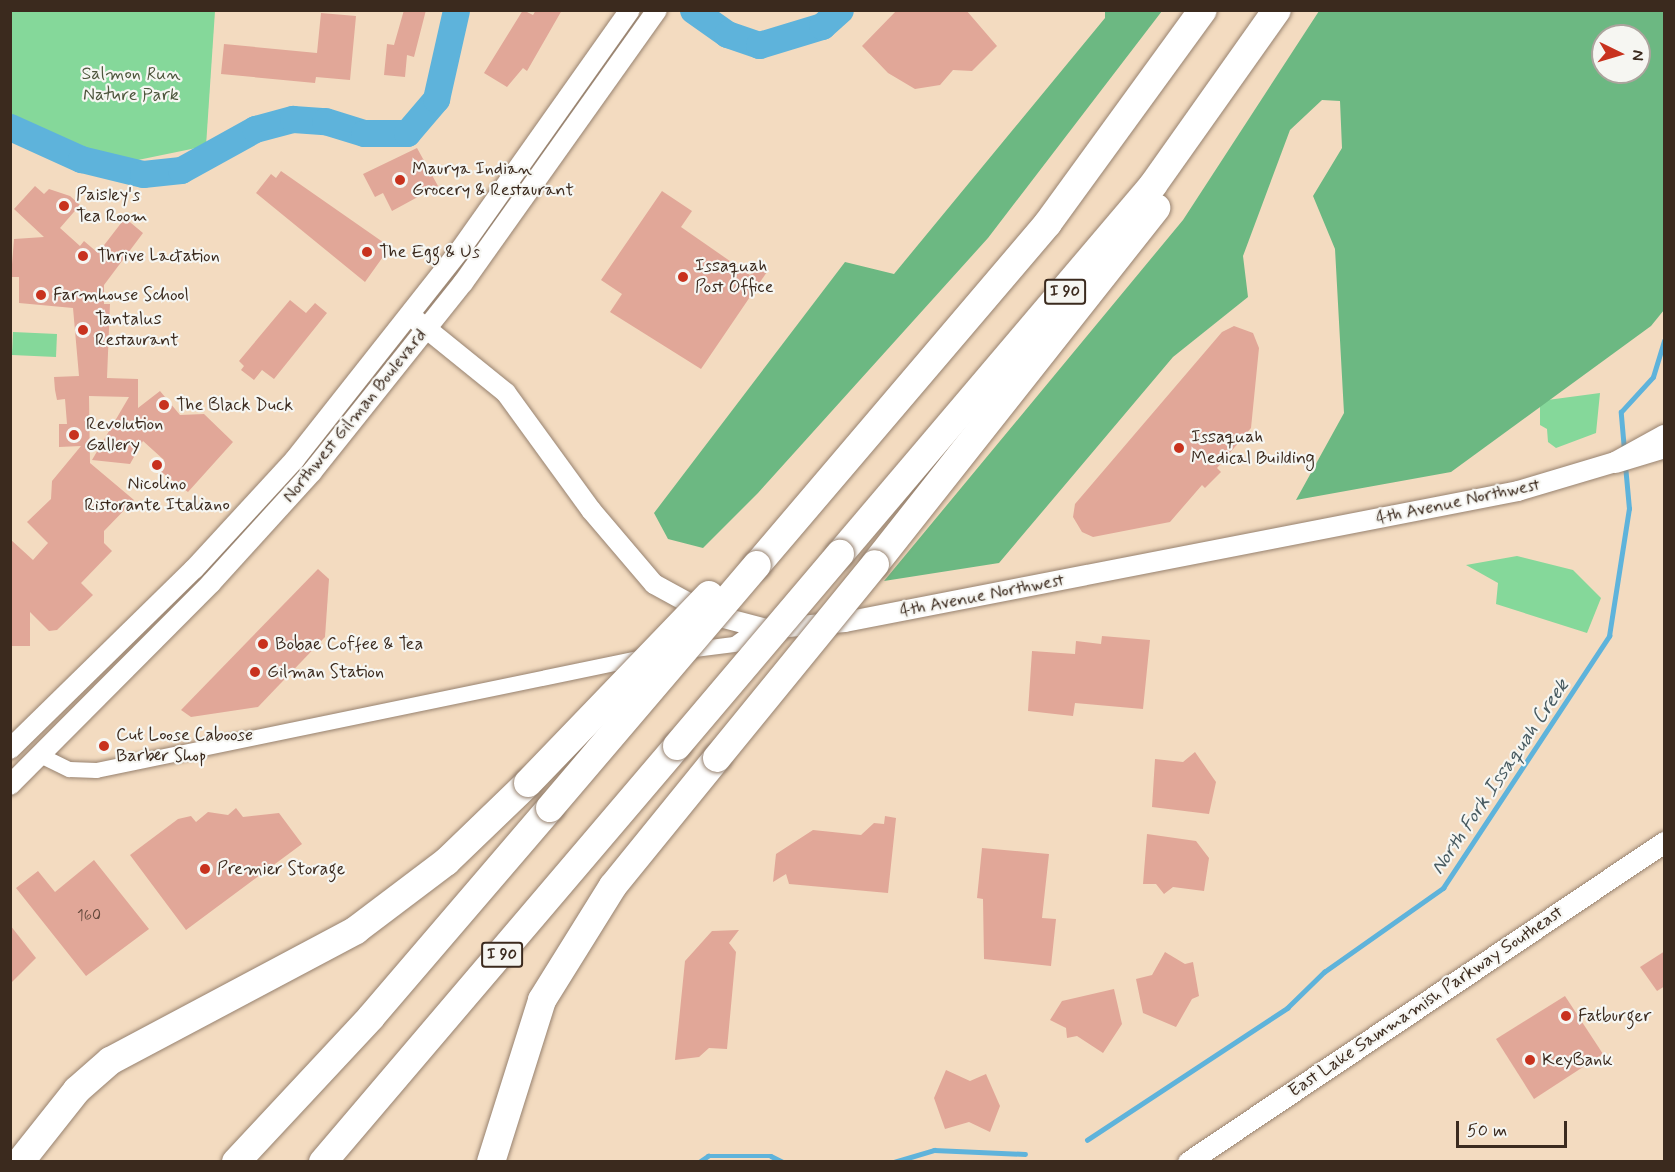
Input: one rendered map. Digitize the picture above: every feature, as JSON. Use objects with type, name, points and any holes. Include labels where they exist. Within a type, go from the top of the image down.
[{"type":"highway","points":[[20,1161],[43,1130],[94,1074],[131,1047],[321,950],[402,897],[528,783],[750,564],[831,478],[1103,155],[1203,10]]},
{"type":"highway","name":"I 90","points":[[323,1161],[1099,251],[1236,74],[1276,14]]},
{"type":"highway","points":[[491,1161],[542,1000],[620,878],[1125,253],[1236,74]]},
{"type":"highway","points":[[236,1161],[372,1017],[550,808],[750,564]]},
{"type":"highway","points":[[507,1161],[575,948]]},
{"type":"highway","points":[[10,1156],[43,1130]]},
{"type":"main road","points":[[1608,465],[1656,445]]},
{"type":"main road","name":"East Lake Sammamish Parkway Southeast","points":[[1188,1161],[1665,842]]},
{"type":"street","name":"Northwest Gilman Boulevard","points":[[10,748],[221,541],[411,316],[629,12]]},
{"type":"street","name":"Northwest Gilman Boulevard","points":[[10,785],[42,756],[299,487],[427,329],[652,17]]},
{"type":"street","name":"4th Avenue Northwest","points":[[411,316],[513,402],[591,510],[654,584],[709,614],[757,627],[801,628],[868,618],[1435,508],[1608,465]]},
{"type":"street","points":[[42,756],[69,769],[96,770],[598,664],[734,644],[757,627]]},
{"type":"green space","name":"Salmon Run Nature Park","points":[[11,10],[215,11],[206,146],[133,161],[87,153],[11,118]]},
{"type":"green space","points":[[1105,11],[1162,11],[988,238],[758,493],[703,548],[668,539],[654,513],[845,262],[894,274],[1105,18]]},
{"type":"green space","points":[[1319,11],[1664,11],[1664,310],[1651,326],[1451,472],[1296,500],[1344,413],[1335,249],[1313,196],[1342,148],[1340,101],[1322,100],[1290,130],[1243,256],[1248,297],[1173,357],[999,563],[884,581],[1183,220]]},
{"type":"green space","points":[[13,332],[57,334],[56,357],[12,355]]},
{"type":"green space","points":[[1600,393],[1596,433],[1556,448],[1548,442],[1547,429],[1540,425],[1540,401]]},
{"type":"green space","points":[[1517,556],[1573,570],[1601,598],[1587,633],[1496,604],[1498,583],[1466,565]]},
{"type":"building","points":[[404,10],[426,10],[414,57],[407,55],[405,77],[384,75],[387,44],[394,45]]},
{"type":"building","points":[[523,10],[533,15],[536,10],[562,10],[527,71],[523,68],[507,87],[484,73]]},
{"type":"building","points":[[897,10],[966,10],[997,46],[972,71],[953,70],[940,85],[915,89],[888,73],[862,46]]},
{"type":"building","points":[[321,13],[356,16],[350,80],[316,77],[315,83],[221,74],[224,44],[317,53]]},
{"type":"building","name":"Maurya Indian Grocery & Restaurant","points":[[417,148],[438,186],[392,211],[383,193],[375,197],[363,174]]},
{"type":"building","points":[[281,171],[390,247],[365,282],[256,193],[271,174],[276,178]]},
{"type":"building","points":[[35,186],[44,194],[49,189],[70,196],[80,205],[60,228],[80,246],[84,241],[98,253],[125,218],[143,233],[104,285],[104,304],[110,304],[107,378],[138,379],[138,408],[160,391],[180,415],[204,414],[233,442],[188,492],[156,468],[164,460],[143,441],[130,464],[92,460],[129,397],[89,396],[90,463],[134,500],[104,531],[104,543],[112,551],[81,583],[93,595],[57,630],[49,631],[30,612],[30,646],[10,646],[10,539],[33,560],[48,543],[27,522],[51,499],[52,481],[81,446],[59,447],[59,424],[67,424],[65,399],[57,400],[54,377],[79,376],[73,308],[19,303],[19,277],[11,277],[14,239],[44,237],[14,209]]},
{"type":"building","name":"Issaquah Post Office","points":[[662,191],[692,211],[681,227],[750,275],[759,262],[769,269],[701,369],[610,312],[622,294],[601,280]]},
{"type":"building","points":[[290,300],[306,313],[315,303],[327,313],[274,379],[262,370],[254,380],[241,370],[244,366],[239,361]]},
{"type":"building","name":"Issaquah Medical Building","points":[[1234,326],[1253,333],[1259,348],[1251,428],[1217,468],[1221,472],[1205,488],[1202,485],[1170,522],[1093,537],[1082,532],[1073,517],[1075,504],[1222,332]]},
{"type":"building","name":"Gilman Station","points":[[318,569],[329,579],[325,637],[258,707],[191,717],[181,710]]},
{"type":"building","points":[[1102,636],[1150,640],[1143,709],[1075,703],[1073,716],[1028,711],[1032,651],[1075,654],[1076,641],[1101,644]]},
{"type":"building","points":[[1195,752],[1216,782],[1209,814],[1152,807],[1155,759],[1183,762]]},
{"type":"building","name":"Premier Storage","points":[[236,808],[243,817],[279,813],[302,844],[186,930],[130,855],[178,819],[191,816],[196,822],[208,812],[228,815]]},
{"type":"building","points":[[885,816],[896,818],[888,893],[789,884],[786,874],[773,882],[776,854],[813,830],[861,835],[874,823],[884,824]]},
{"type":"building","points":[[1147,834],[1196,841],[1209,858],[1204,891],[1173,887],[1164,894],[1156,884],[1143,884]]},
{"type":"building","points":[[982,848],[1049,854],[1042,918],[1056,919],[1051,966],[984,959],[983,899],[977,898]]},
{"type":"building","points":[[94,860],[149,929],[86,976],[16,888],[38,871],[55,892]]},
{"type":"building","points":[[10,925],[36,958],[10,984]]},
{"type":"building","points":[[739,930],[729,943],[736,952],[727,1049],[709,1048],[699,1057],[675,1060],[685,961],[712,931]]},
{"type":"building","points":[[1665,951],[1665,986],[1657,991],[1640,967]]},
{"type":"building","points":[[1165,952],[1185,964],[1193,962],[1199,996],[1192,999],[1176,1027],[1143,1013],[1136,979],[1152,975]]},
{"type":"building","points":[[1114,989],[1122,1024],[1103,1053],[1077,1036],[1067,1038],[1066,1028],[1050,1020],[1062,1001]]},
{"type":"building","points":[[1565,996],[1603,1054],[1534,1099],[1496,1039]]},
{"type":"building","points":[[946,1070],[970,1081],[986,1074],[1000,1106],[990,1132],[969,1122],[945,1129],[934,1098]]},
{"type":"waterway","points":[[10,127],[81,159],[143,174],[181,170],[255,129],[293,119],[325,121],[364,133],[407,133],[436,99],[456,10]]},
{"type":"waterway","points":[[693,10],[727,34],[759,45],[822,26],[840,10]]},
{"type":"waterway","name":"North Fork Issaquah Creek","points":[[1624,450],[1621,412],[1653,377],[1664,341]]},
{"type":"waterway","name":"North Fork Issaquah Creek","points":[[1087,1140],[1287,1008],[1324,972],[1443,888],[1609,636],[1629,509],[1625,465]]},
{"type":"waterway","name":"North Fork Issaquah Creek","points":[[894,1162],[934,1150],[1025,1154]]},
{"type":"waterway","name":"North Fork Issaquah Creek","points":[[699,1162],[708,1156],[771,1156],[783,1162]]},
{"type":"place","name":"Maurya Indian Grocery & Restaurant","points":[[400,180]]},
{"type":"place","name":"Paisley's Tea Room","points":[[64,206]]},
{"type":"place","name":"The Egg & Us","points":[[367,252]]},
{"type":"place","name":"Thrive Lactation","points":[[83,256]]},
{"type":"place","name":"Issaquah Post Office","points":[[683,277]]},
{"type":"place","name":"Farmhouse School","points":[[41,295]]},
{"type":"place","name":"Tantalus Restaurant","points":[[83,330]]},
{"type":"place","name":"The Black Duck","points":[[164,405]]},
{"type":"place","name":"Revolution Gallery","points":[[74,435]]},
{"type":"place","name":"Issaquah Medical Building","points":[[1179,448]]},
{"type":"place","name":"Nicolino Ristorante Italiano","points":[[157,465]]},
{"type":"place","name":"Bobae Coffee & Tea","points":[[263,644]]},
{"type":"place","name":"Gilman Station","points":[[255,672]]},
{"type":"place","name":"Cut Loose Caboose Barber Shop","points":[[104,746]]},
{"type":"place","name":"Premier Storage","points":[[205,869]]},
{"type":"place","name":"Fatburger","points":[[1566,1016]]},
{"type":"place","name":"KeyBank","points":[[1530,1060]]}]
